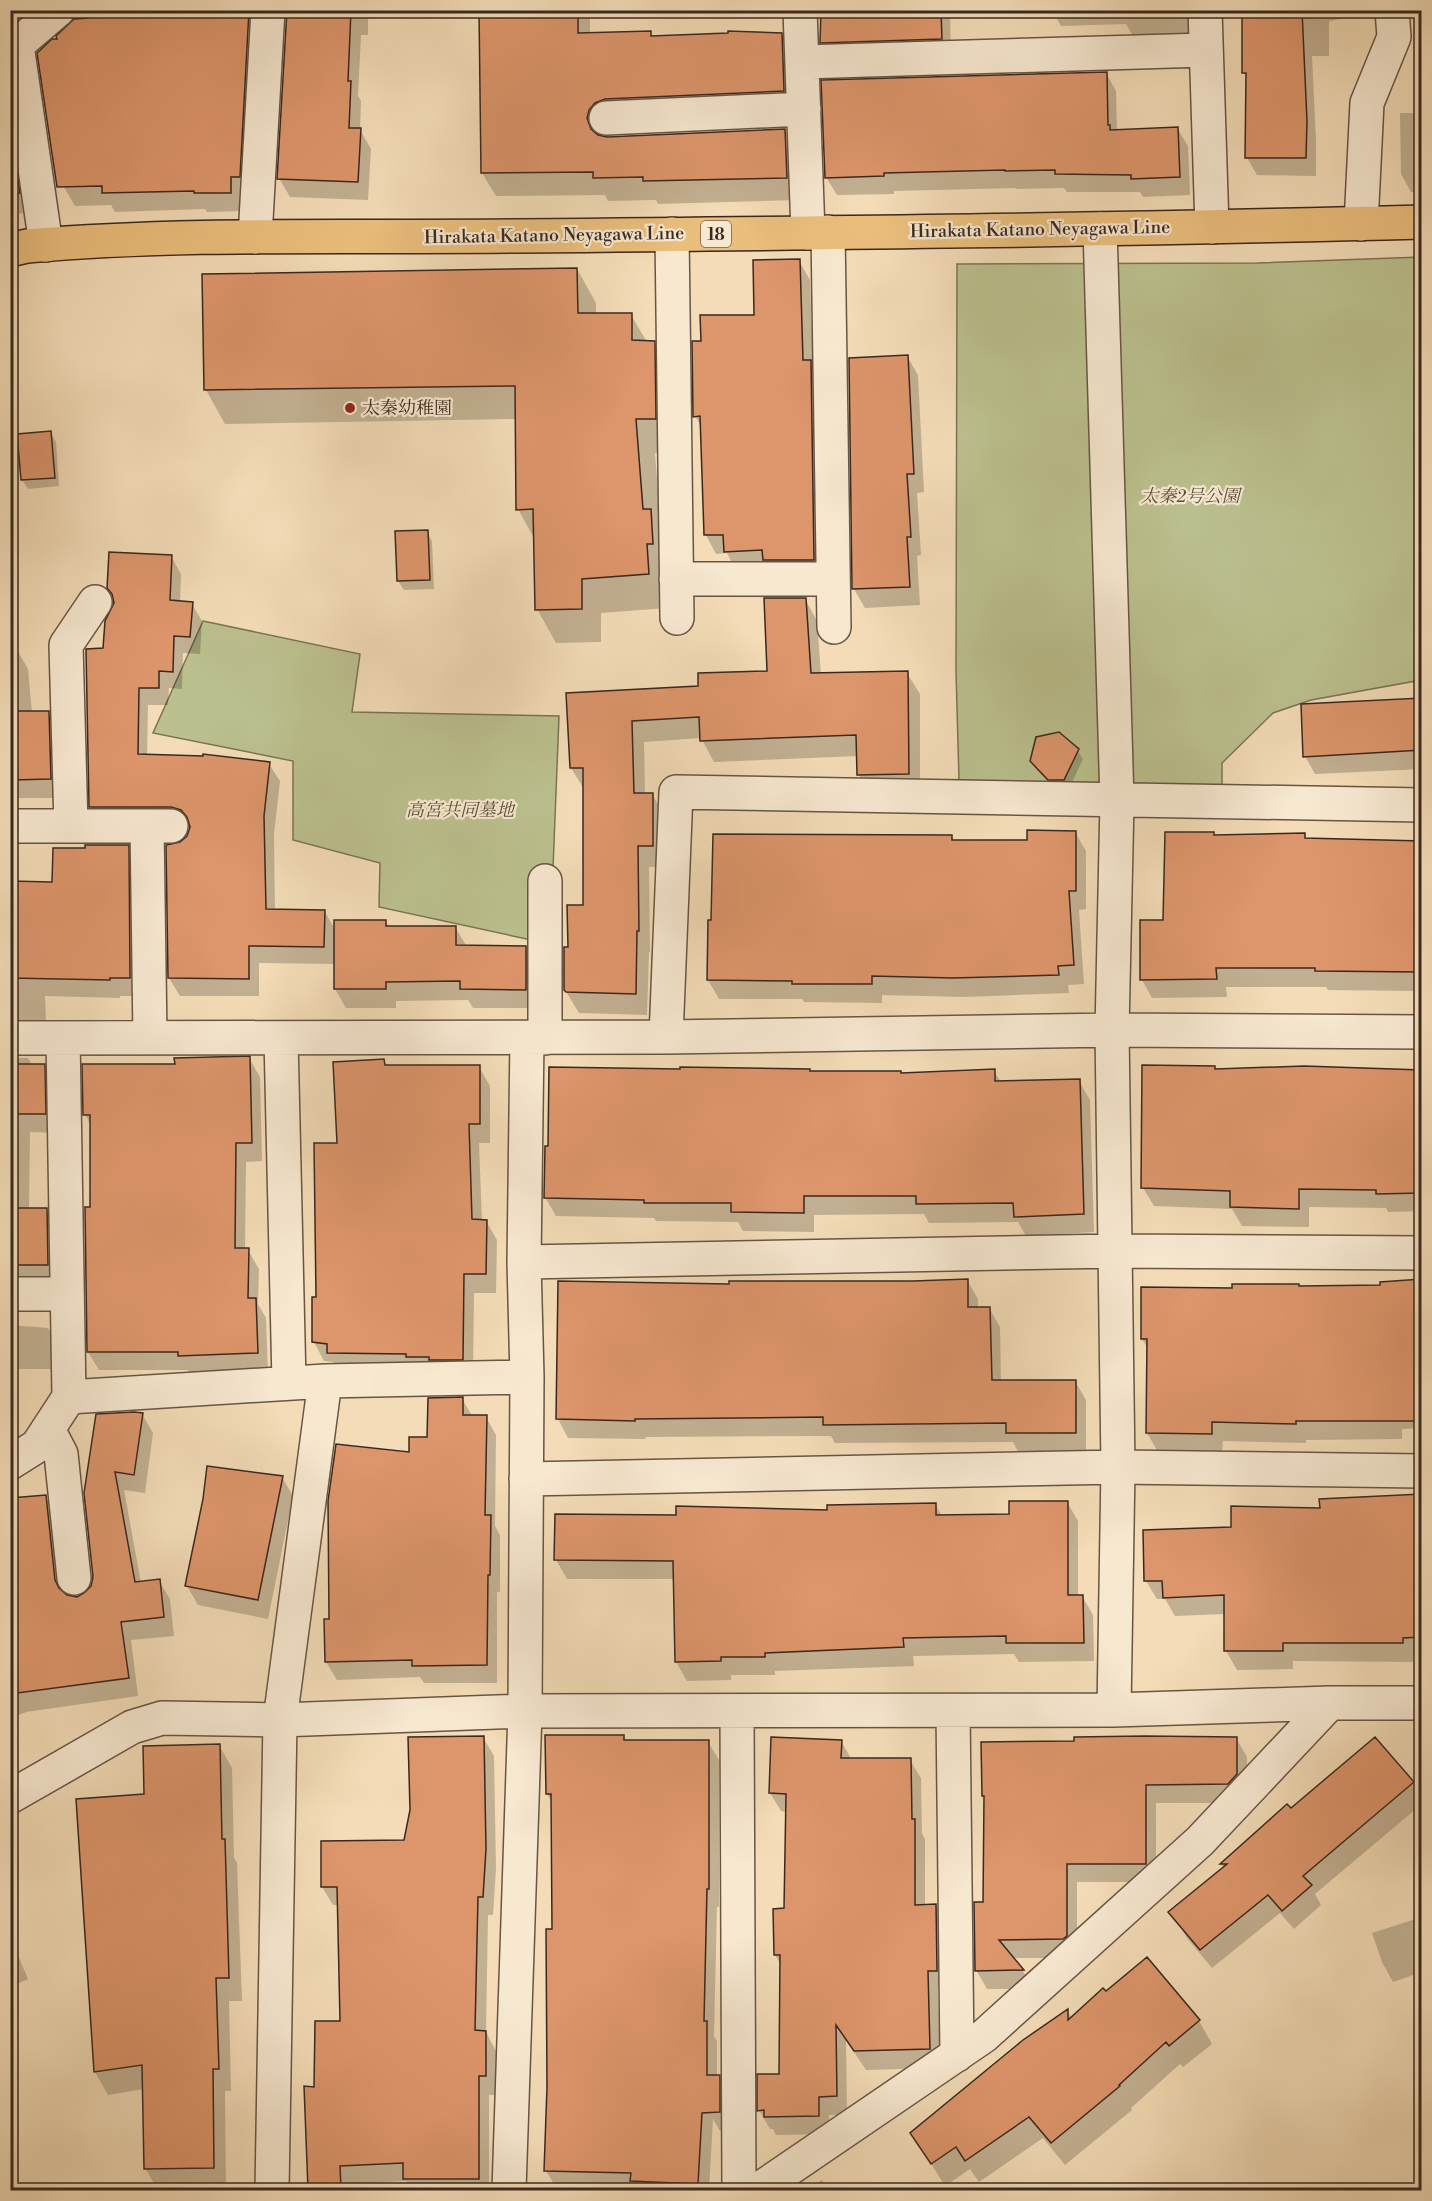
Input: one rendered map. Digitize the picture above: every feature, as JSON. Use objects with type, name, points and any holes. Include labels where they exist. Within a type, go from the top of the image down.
[{"type":"main road","name":"Hirakata Katano Neyagawa Line","points":[[10,249],[129,238],[1100,229],[1422,222]]},
{"type":"street","points":[[46,245],[17,45],[58,10]]},
{"type":"street","points":[[255,237],[268,10]]},
{"type":"street","points":[[800,10],[804,109],[818,232],[834,627]]},
{"type":"street","points":[[1205,10],[1212,227]]},
{"type":"street","points":[[1361,224],[1367,103],[1394,37],[1392,10]]},
{"type":"street","points":[[802,62],[1205,50]]},
{"type":"street","points":[[606,118],[804,109]]},
{"type":"street","points":[[1100,229],[1117,801],[1112,1030],[1118,1467],[1114,1710]]},
{"type":"street","points":[[672,234],[677,618]]},
{"type":"street","points":[[676,579],[833,579]]},
{"type":"street","points":[[71,826],[66,645],[95,602]]},
{"type":"street","points":[[666,1037],[676,792],[1422,805]]},
{"type":"street","points":[[10,826],[159,826],[150,1038]]},
{"type":"street","points":[[509,2190],[525,1711],[527,1377],[524,1262],[545,881]]},
{"type":"street","points":[[10,1038],[536,1038],[1112,1030],[1422,1032]]},
{"type":"street","points":[[10,1463],[37,1446],[69,1396],[63,1038]]},
{"type":"street","points":[[281,1038],[289,1383]]},
{"type":"street","points":[[524,1262],[1115,1251],[1422,1252]]},
{"type":"street","points":[[10,1294],[67,1294]]},
{"type":"street","points":[[69,1396],[325,1381],[527,1377]]},
{"type":"street","points":[[272,2190],[280,1720],[325,1381]]},
{"type":"street","points":[[48,1429],[61,1454],[74,1578]]},
{"type":"street","points":[[526,1479],[1118,1467],[1422,1471]]},
{"type":"street","points":[[10,1797],[132,1727],[162,1718],[280,1720],[525,1711],[1114,1710],[1330,1703],[1422,1703]]},
{"type":"street","points":[[758,2190],[984,2036],[1200,1841],[1330,1703]]},
{"type":"street","points":[[737,1710],[739,2190]]},
{"type":"street","points":[[953,1711],[957,2055]]},
{"type":"green space","name":"太秦2号公園","points":[[1421,257],[1421,680],[1311,700],[1273,713],[1222,763],[1222,789],[977,783],[959,780],[956,671],[957,264],[1257,263]]},
{"type":"green space","name":"高宮共同墓地","points":[[203,621],[360,654],[352,712],[559,716],[550,944],[379,907],[380,863],[293,840],[293,761],[153,733]]},
{"type":"building","points":[[249,10],[240,177],[231,177],[231,193],[194,193],[194,191],[102,193],[102,186],[57,187],[37,53],[52,39],[57,39],[56,36],[74,19],[88,18],[88,16],[132,15],[132,11]]},
{"type":"building","points":[[287,10],[351,10],[349,128],[361,128],[358,182],[277,179]]},
{"type":"building","points":[[479,10],[578,10],[578,33],[651,31],[651,36],[728,33],[728,31],[782,33],[784,91],[605,99],[595,103],[589,110],[587,118],[591,129],[598,135],[607,137],[785,129],[787,178],[643,181],[643,177],[593,178],[593,172],[481,173]]},
{"type":"building","points":[[821,10],[941,10],[942,39],[820,43]]},
{"type":"building","points":[[1242,10],[1302,10],[1307,121],[1306,158],[1245,158],[1246,73],[1242,73]]},
{"type":"building","points":[[1107,72],[1110,130],[1178,127],[1180,177],[1131,179],[1131,175],[1055,174],[1055,170],[1005,170],[884,173],[884,176],[825,178],[821,80]]},
{"type":"building","points":[[10,131],[20,193],[10,195]]},
{"type":"building","points":[[800,259],[803,360],[811,360],[814,560],[763,560],[762,550],[724,552],[723,535],[704,535],[700,416],[693,417],[692,341],[701,341],[700,315],[754,315],[753,260]]},
{"type":"building","points":[[577,268],[578,313],[632,313],[632,340],[655,341],[656,419],[636,419],[643,509],[651,509],[653,544],[647,544],[649,574],[582,579],[582,609],[535,610],[533,509],[516,510],[515,386],[204,390],[202,274]]},
{"type":"building","points":[[908,355],[914,474],[907,474],[911,537],[907,537],[910,587],[852,589],[849,358]]},
{"type":"building","points":[[51,431],[55,478],[21,480],[17,434]]},
{"type":"building","points":[[428,530],[430,580],[397,581],[395,531]]},
{"type":"building","points":[[109,552],[172,555],[170,600],[193,602],[190,637],[174,636],[173,672],[159,671],[159,688],[139,688],[138,754],[203,756],[203,754],[270,762],[264,816],[266,909],[325,910],[324,947],[249,946],[249,979],[168,978],[166,845],[180,842],[187,836],[190,827],[187,817],[181,810],[171,807],[89,807],[86,649],[103,648],[105,621],[114,603],[112,594],[107,588]]},
{"type":"building","points":[[764,598],[806,598],[811,673],[908,671],[909,774],[857,775],[856,735],[700,741],[699,717],[632,721],[634,793],[653,793],[653,846],[638,846],[639,931],[637,931],[636,994],[566,992],[564,990],[564,947],[568,947],[567,905],[583,905],[583,768],[570,768],[566,693],[698,686],[698,673],[767,671]]},
{"type":"building","points":[[1422,698],[1422,750],[1303,757],[1301,704]]},
{"type":"building","points":[[10,711],[49,711],[51,779],[10,780]]},
{"type":"building","points":[[1059,732],[1079,749],[1064,780],[1048,780],[1030,761],[1036,737]]},
{"type":"building","points":[[1027,830],[1076,831],[1076,891],[1069,891],[1074,965],[1058,966],[1059,975],[953,978],[872,976],[872,984],[792,984],[792,981],[707,980],[713,834],[952,835],[952,840],[1027,840]]},
{"type":"building","points":[[1165,832],[1214,832],[1214,835],[1305,833],[1305,838],[1422,841],[1422,972],[1315,971],[1315,968],[1216,968],[1217,979],[1140,980],[1140,920],[1163,920]]},
{"type":"building","points":[[85,845],[129,845],[130,978],[110,978],[110,980],[10,978],[10,881],[52,882],[53,848],[85,848]]},
{"type":"building","points":[[334,920],[386,920],[386,926],[456,926],[456,945],[526,946],[526,990],[460,989],[460,981],[386,982],[386,989],[334,989]]},
{"type":"building","points":[[250,1056],[252,1143],[236,1143],[235,1248],[249,1248],[248,1298],[256,1298],[258,1353],[178,1356],[178,1352],[87,1352],[85,1207],[90,1207],[90,1115],[83,1115],[82,1064],[175,1064],[174,1058]]},
{"type":"building","points":[[384,1059],[385,1065],[480,1065],[480,1124],[469,1124],[472,1219],[487,1220],[486,1274],[464,1274],[463,1360],[429,1360],[429,1357],[406,1357],[406,1354],[327,1353],[327,1344],[312,1342],[312,1297],[316,1297],[314,1143],[337,1143],[333,1062]]},
{"type":"building","points":[[10,1064],[45,1064],[46,1114],[10,1114]]},
{"type":"building","points":[[1142,1065],[1215,1066],[1215,1069],[1304,1066],[1422,1070],[1422,1193],[1376,1194],[1376,1190],[1299,1189],[1299,1209],[1230,1207],[1230,1191],[1141,1188]]},
{"type":"building","points":[[549,1067],[810,1069],[810,1071],[901,1071],[901,1073],[995,1069],[995,1081],[1080,1079],[1084,1214],[1014,1217],[1013,1203],[916,1204],[916,1196],[804,1196],[804,1213],[731,1212],[731,1203],[644,1203],[644,1200],[544,1198],[545,1146],[548,1146]]},
{"type":"building","points":[[10,1208],[47,1208],[48,1265],[10,1265]]},
{"type":"building","points":[[968,1279],[968,1307],[990,1307],[992,1380],[1076,1380],[1076,1433],[1006,1433],[1006,1423],[823,1425],[823,1417],[635,1419],[635,1421],[556,1419],[558,1281],[729,1284],[729,1281]]},
{"type":"building","points":[[1422,1279],[1422,1421],[1296,1421],[1296,1424],[1212,1422],[1212,1434],[1146,1433],[1147,1339],[1141,1339],[1141,1287],[1232,1288],[1232,1284],[1380,1285],[1380,1282]]},
{"type":"building","points":[[463,1397],[463,1415],[487,1415],[485,1515],[491,1515],[487,1665],[412,1666],[412,1660],[325,1662],[324,1619],[329,1619],[328,1501],[336,1444],[409,1452],[409,1437],[427,1437],[428,1398]]},
{"type":"building","points":[[143,1413],[134,1475],[115,1472],[135,1582],[160,1579],[164,1617],[121,1622],[129,1678],[10,1694],[10,1498],[46,1495],[55,1580],[59,1588],[67,1595],[77,1597],[84,1593],[91,1586],[93,1577],[84,1493],[96,1414]]},
{"type":"building","points":[[207,1466],[283,1476],[258,1600],[185,1586],[203,1499]]},
{"type":"building","points":[[1422,1494],[1422,1637],[1403,1638],[1403,1643],[1283,1643],[1283,1651],[1224,1651],[1224,1595],[1163,1598],[1162,1581],[1144,1581],[1143,1530],[1231,1527],[1231,1506],[1320,1508],[1319,1499]]},
{"type":"building","points":[[1009,1501],[1068,1501],[1068,1595],[1083,1595],[1084,1643],[1006,1643],[1006,1636],[903,1638],[904,1647],[765,1653],[765,1657],[721,1657],[721,1661],[675,1662],[673,1561],[554,1560],[555,1514],[676,1515],[676,1506],[827,1510],[827,1505],[936,1503],[936,1515],[1009,1514]]},
{"type":"building","points":[[545,1735],[624,1735],[624,1740],[709,1740],[709,1889],[707,1889],[704,2021],[707,2021],[707,2075],[720,2075],[720,2112],[702,2113],[698,2184],[630,2181],[631,2173],[544,2171],[547,2087],[546,1929],[552,1929],[551,1794],[546,1794]]},
{"type":"building","points":[[484,1736],[486,1849],[483,1897],[478,1897],[475,2030],[486,2031],[486,2076],[479,2076],[479,2179],[403,2179],[403,2163],[340,2166],[341,2190],[308,2190],[304,2086],[314,2087],[315,2021],[340,2021],[337,1887],[321,1887],[321,1841],[404,1840],[410,1810],[408,1737]]},
{"type":"building","points":[[771,1737],[842,1740],[841,1758],[911,1758],[912,1819],[915,1819],[915,1905],[936,1904],[937,1971],[928,1971],[930,2049],[854,2051],[836,2025],[837,2096],[819,2097],[819,2116],[764,2117],[764,2110],[757,2111],[757,2074],[779,2074],[780,1955],[774,1955],[773,1909],[784,1908],[786,1794],[769,1793]]},
{"type":"building","points":[[1074,1737],[1237,1737],[1237,1774],[1228,1784],[1146,1785],[1146,1864],[1067,1864],[1067,1936],[1063,1939],[999,1940],[1024,1970],[975,1971],[974,1902],[983,1902],[984,1796],[982,1796],[981,1742],[1074,1741]]},
{"type":"building","points":[[1375,1737],[1414,1782],[1303,1876],[1312,1885],[1282,1911],[1268,1895],[1200,1950],[1168,1912],[1227,1864],[1220,1864],[1287,1804],[1291,1808]]},
{"type":"building","points":[[220,1744],[229,1978],[216,1978],[219,2069],[213,2069],[214,2168],[144,2169],[142,2065],[94,2072],[76,1799],[144,1794],[143,1746]]},
{"type":"building","points":[[1147,1957],[1200,2020],[1169,2046],[1166,2042],[1120,2086],[1051,2143],[1029,2117],[965,2161],[956,2147],[931,2164],[910,2133],[1023,2040],[1068,2009],[1068,2020],[1103,1988],[1106,1991]]},
{"type":"place","name":"太秦幼稚園","points":[[350,408]]}]
